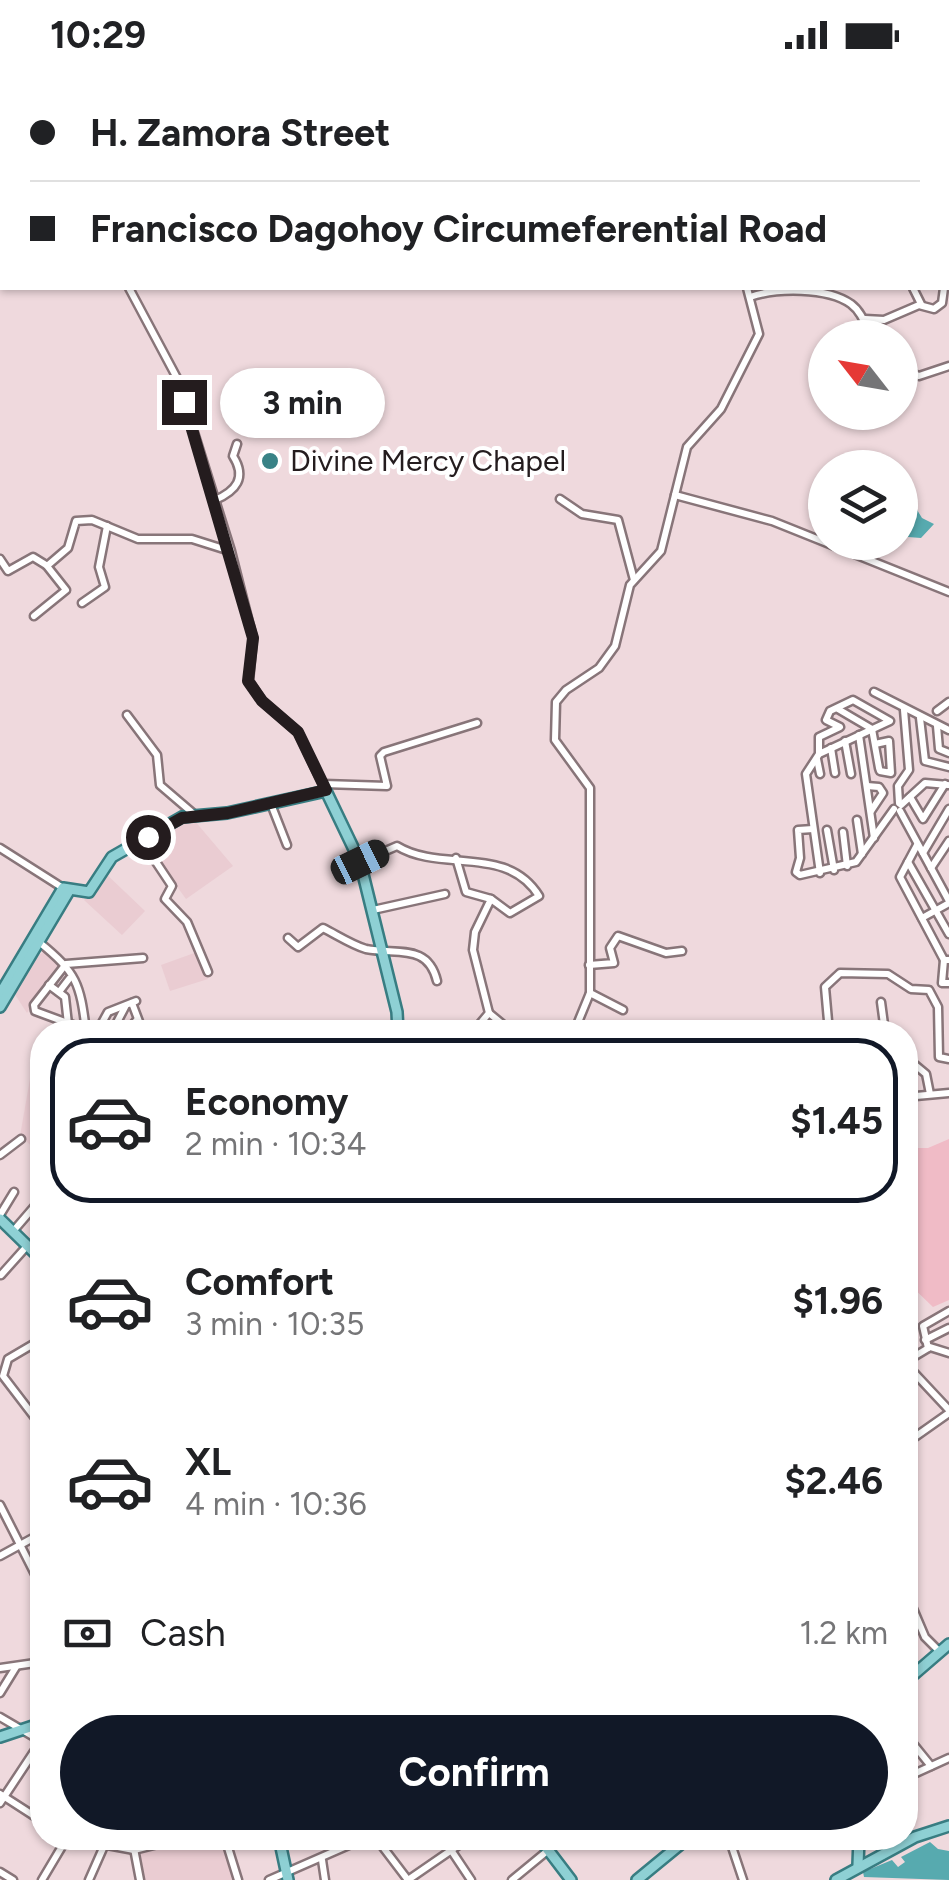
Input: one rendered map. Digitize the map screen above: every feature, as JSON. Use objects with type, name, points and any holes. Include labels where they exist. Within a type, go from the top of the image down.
[{"type":"main road","points":[[3,996],[66,889],[89,892],[103,865],[182,818],[271,804],[325,787],[360,862],[396,1020]]},
{"type":"main road","points":[[0,1217],[30,1246]]},
{"type":"main road","points":[[918,1672],[945,1650]]},
{"type":"main road","points":[[0,1737],[30,1727]]},
{"type":"main road","points":[[918,1839],[949,1826]]},
{"type":"main road","points":[[281,1850],[287,1877]]},
{"type":"main road","points":[[548,1850],[571,1880]]},
{"type":"main road","points":[[637,1880],[673,1850]]},
{"type":"main road","points":[[858,1865],[859,1850]]},
{"type":"main road","points":[[836,1880],[858,1865],[893,1850]]},
{"type":"street","points":[[130,290],[166,349],[231,551],[253,638],[248,681],[262,701],[298,732],[325,787],[387,786],[380,756],[384,752],[477,722]]},
{"type":"street","points":[[808,290],[851,304],[865,319],[884,320],[922,305],[934,309],[942,300],[944,290]]},
{"type":"street","points":[[915,290],[922,305]]},
{"type":"street","points":[[937,290],[942,300]]},
{"type":"street","points":[[579,1020],[590,993],[590,788],[555,740],[556,702],[566,690],[599,668],[614,646],[634,580],[662,550],[687,447],[721,409],[759,334],[753,293]]},
{"type":"street","points":[[918,376],[949,366]]},
{"type":"street","points":[[215,500],[232,492],[237,484],[241,471],[234,456],[237,444]]},
{"type":"street","points":[[675,495],[772,521],[949,592]]},
{"type":"street","points":[[560,499],[582,514],[618,520],[634,580]]},
{"type":"street","points":[[47,566],[68,548],[76,521],[107,526],[138,539],[192,539],[231,551]]},
{"type":"street","points":[[82,603],[105,587],[99,568],[107,526]]},
{"type":"street","points":[[0,559],[8,571],[33,558],[47,566],[66,590],[34,616]]},
{"type":"street","points":[[874,692],[904,713],[949,730]]},
{"type":"street","points":[[820,774],[819,737],[844,729],[825,716],[853,700],[890,721]]},
{"type":"street","points":[[937,711],[949,702]]},
{"type":"street","points":[[836,708],[872,729],[880,770],[891,773],[889,742],[875,744]]},
{"type":"street","points":[[820,873],[805,777],[818,756],[904,713]]},
{"type":"street","points":[[904,713],[910,770],[898,786],[898,807],[949,902],[922,918]]},
{"type":"street","points":[[127,715],[157,754],[160,785],[195,815]]},
{"type":"street","points":[[920,717],[926,761],[949,760]]},
{"type":"street","points":[[938,725],[939,749],[949,760]]},
{"type":"street","points":[[859,736],[874,838]]},
{"type":"street","points":[[845,742],[851,774]]},
{"type":"street","points":[[831,748],[835,772]]},
{"type":"street","points":[[813,829],[798,830],[800,858],[796,872],[820,873],[848,866],[862,855],[910,797],[926,784],[947,785]]},
{"type":"street","points":[[910,797],[923,818],[947,785]]},
{"type":"street","points":[[866,786],[879,787],[883,793],[870,812]]},
{"type":"street","points":[[271,804],[287,845]]},
{"type":"street","points":[[923,853],[949,809]]},
{"type":"street","points":[[797,815],[810,812]]},
{"type":"street","points":[[858,820],[862,855]]},
{"type":"street","points":[[827,830],[834,870]]},
{"type":"street","points":[[843,832],[848,866]]},
{"type":"street","points":[[931,868],[949,840]]},
{"type":"street","points":[[142,841],[172,886],[165,899],[188,922],[208,972]]},
{"type":"street","points":[[918,844],[900,877],[947,960],[940,981],[949,982]]},
{"type":"street","points":[[360,862],[397,846],[432,861],[455,856],[511,871],[538,896],[510,913],[491,899],[471,897],[455,856]]},
{"type":"street","points":[[0,848],[66,889]]},
{"type":"street","points":[[908,862],[949,934]]},
{"type":"street","points":[[373,910],[446,894]]},
{"type":"street","points":[[491,899],[475,932],[472,950],[489,1013],[497,1020]]},
{"type":"street","points":[[288,938],[298,947],[323,928],[362,948],[426,956],[437,980]]},
{"type":"street","points":[[590,965],[614,962],[610,948],[618,936],[666,953],[682,951]]},
{"type":"street","points":[[37,940],[73,970],[87,1020]]},
{"type":"street","points":[[58,1020],[34,1010],[66,964],[143,958]]},
{"type":"street","points":[[828,1020],[825,988],[840,973],[888,974],[912,989],[929,990],[938,1007],[939,1057],[949,1059]]},
{"type":"street","points":[[59,992],[70,979]]},
{"type":"street","points":[[49,985],[68,1003],[68,1020]]},
{"type":"street","points":[[590,993],[624,1010]]},
{"type":"street","points":[[881,1002],[884,1020]]},
{"type":"street","points":[[101,1020],[131,1003]]},
{"type":"street","points":[[131,1003],[137,1020]]},
{"type":"street","points":[[120,1020],[131,1003]]},
{"type":"street","points":[[483,1020],[489,1013]]},
{"type":"street","points":[[918,1068],[926,1074],[930,1094]]},
{"type":"street","points":[[918,1095],[949,1092]]},
{"type":"street","points":[[0,1155],[21,1139]]},
{"type":"street","points":[[0,1217],[14,1192]]},
{"type":"street","points":[[15,1229],[30,1212]]},
{"type":"street","points":[[1,1275],[28,1244]]},
{"type":"street","points":[[927,1344],[926,1323],[949,1311]]},
{"type":"street","points":[[918,1352],[949,1328]]},
{"type":"street","points":[[940,1332],[949,1337]]},
{"type":"street","points":[[927,1344],[949,1353]]},
{"type":"street","points":[[30,1345],[4,1357],[1,1376],[30,1412]]},
{"type":"street","points":[[918,1377],[949,1411],[918,1434]]},
{"type":"street","points":[[0,1504],[30,1566]]},
{"type":"street","points":[[0,1556],[30,1540]]},
{"type":"street","points":[[918,1621],[925,1637],[945,1650]]},
{"type":"street","points":[[0,1668],[30,1664]]},
{"type":"street","points":[[0,1694],[16,1666]]},
{"type":"street","points":[[0,1717],[30,1734]]},
{"type":"street","points":[[918,1750],[931,1766]]},
{"type":"street","points":[[30,1758],[1,1798],[30,1814]]},
{"type":"street","points":[[918,1772],[949,1758]]},
{"type":"street","points":[[42,1880],[61,1850]]},
{"type":"street","points":[[88,1880],[102,1850]]},
{"type":"street","points":[[134,1850],[140,1880]]},
{"type":"street","points":[[229,1850],[238,1880]]},
{"type":"street","points":[[269,1880],[287,1877],[342,1850]]},
{"type":"street","points":[[385,1850],[408,1880],[451,1850]]},
{"type":"street","points":[[512,1880],[548,1850]]},
{"type":"street","points":[[733,1850],[742,1880]]},
{"type":"street","points":[[448,1852],[470,1880]]},
{"type":"street","points":[[322,1860],[325,1880]]},
{"type":"street","points":[[0,1872],[13,1880]]},
{"type":"shaded area","points":[[182,820],[194,820],[233,866],[186,899],[145,842]]},
{"type":"shaded area","points":[[103,871],[145,911],[122,935],[84,900],[95,893]]},
{"type":"shaded area","points":[[46,951],[60,962],[27,1013],[14,993],[35,957]]},
{"type":"shaded area","points":[[197,952],[208,979],[170,991],[161,965]]},
{"type":"shaded area","points":[[30,1079],[30,1145],[20,1136]]},
{"type":"shaded area","points":[[949,1139],[949,1300],[933,1307],[918,1293],[918,1148]]},
{"type":"shaded area","points":[[154,1850],[225,1850],[235,1880],[144,1880],[139,1854]]},
{"type":"water","points":[[918,511],[934,524],[918,538]]},
{"type":"water","points":[[930,1842],[949,1851],[949,1880],[864,1877],[863,1872],[892,1860],[898,1867],[905,1862],[901,1857]]},
{"type":"place","name":"Divine Mercy Chapel","points":[[270,461]]},
{"type":"route","points":[[148,837],[182,818],[228,813],[326,790],[298,732],[262,701],[248,681],[253,638],[231,551],[184,402]]}]
